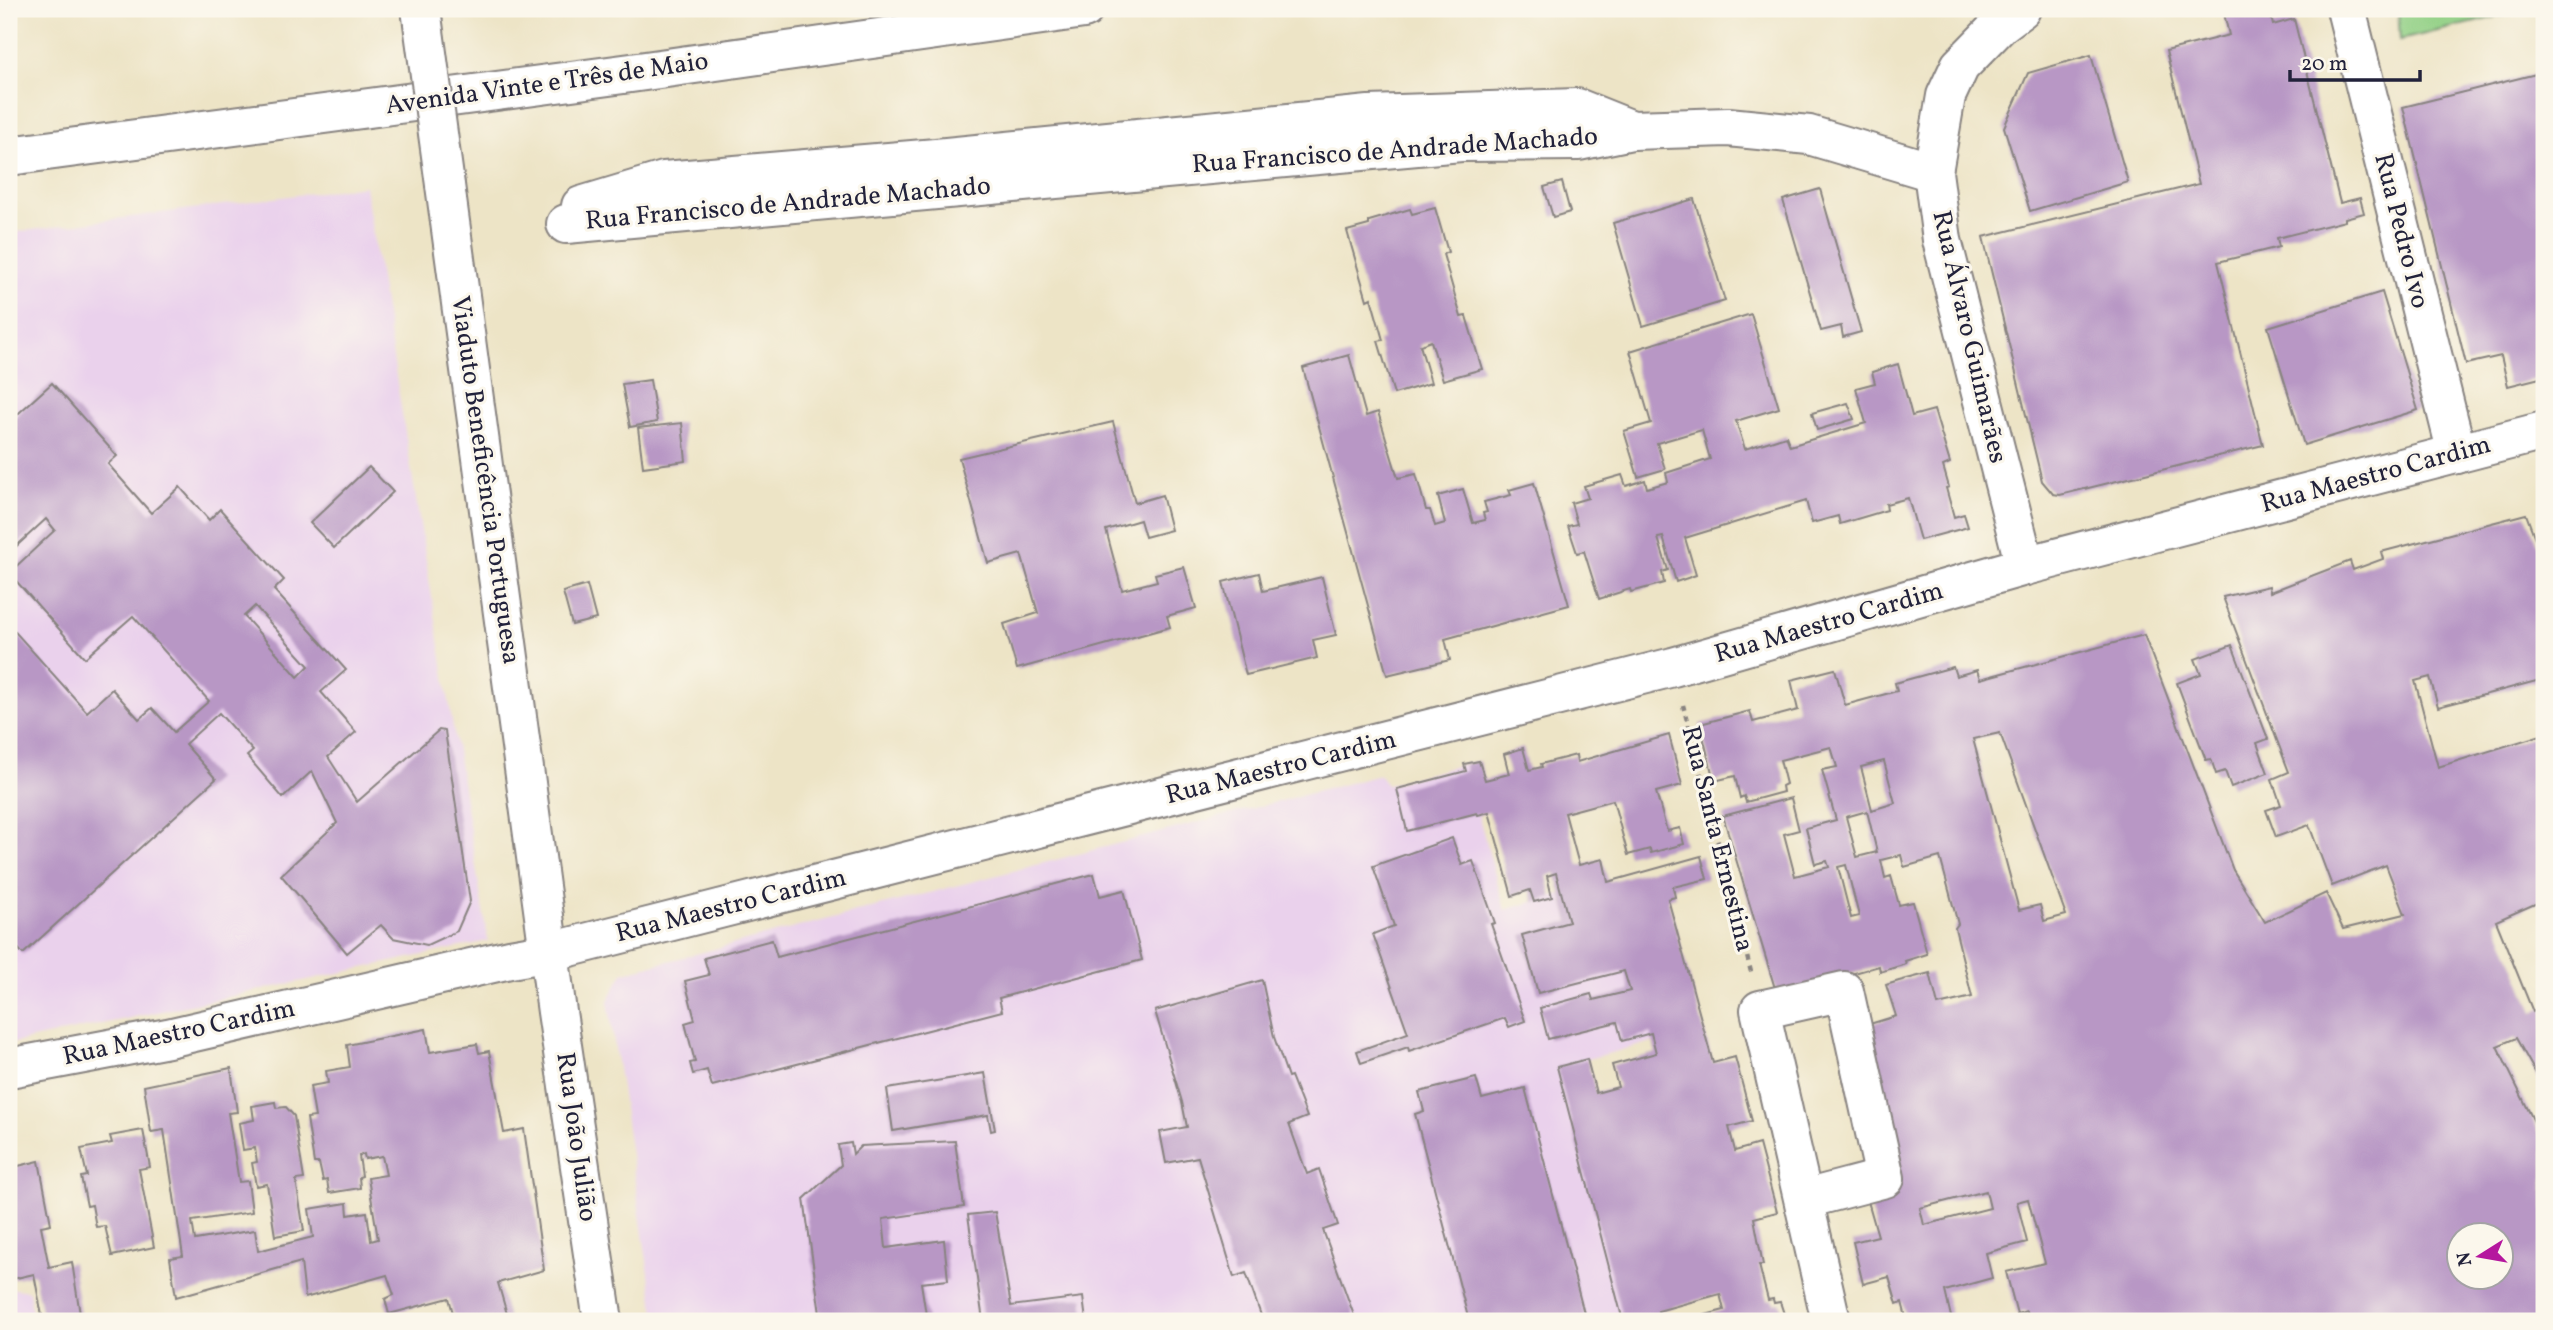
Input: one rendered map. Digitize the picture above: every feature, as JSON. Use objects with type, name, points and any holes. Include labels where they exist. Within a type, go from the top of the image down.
[{"type":"main road","name":"Viaduto Beneficência Portuguesa","points":[[421,9],[550,952]]},
{"type":"main road","name":"Avenida Vinte e Três de Maio","points":[[9,156],[1084,9]]},
{"type":"main road","name":"Rua Álvaro Guimarães","points":[[2021,9],[2001,24],[1960,66],[1946,96],[1933,172],[1942,240],[2025,566]]},
{"type":"main road","name":"Rua Pedro Ivo","points":[[2346,9],[2457,454]]},
{"type":"main road","name":"Rua Francisco de Andrade Machado","points":[[1632,130],[1577,108],[1369,115],[936,158],[664,181],[578,207],[566,225],[1461,142],[1579,141],[1632,130],[1728,127],[1809,135],[1933,172]]},
{"type":"main road","name":"Rua Maestro Cardim","points":[[9,1068],[168,1038],[550,952],[1673,667],[2025,566],[2544,431]]},
{"type":"main road","name":"Rua João Julião","points":[[550,952],[603,1321]]},
{"type":"main road","points":[[1805,1199],[1885,1178],[1844,991],[1760,1010],[1831,1321]]},
{"type":"path","name":"Rua Santa Ernestina","points":[[1673,667],[1760,1010]]},
{"type":"shaded area","points":[[365,186],[488,941],[9,1044],[9,233]]},
{"type":"shaded area","points":[[1464,764],[1505,910],[1561,894],[1569,922],[1522,935],[1538,993],[1624,971],[1630,991],[1593,1000],[1591,995],[1540,1008],[1548,1039],[1617,1022],[1622,1041],[1651,1033],[1653,1042],[1557,1067],[1623,1321],[656,1321],[608,1001],[623,973],[1380,775],[1387,785]]},
{"type":"shaded area","points":[[9,1288],[29,1291],[33,1321],[9,1321]]},
{"type":"green space","points":[[2398,9],[2530,9],[2400,40]]},
{"type":"building","points":[[2223,9],[2269,9],[2273,25],[2294,19],[2340,203],[2360,198],[2364,213],[2345,218],[2345,221],[2277,238],[2279,247],[2218,262],[2263,445],[2060,495],[2053,494],[2042,481],[1983,237],[2199,184],[2166,51],[2229,35]]},
{"type":"building","points":[[2091,55],[2128,182],[2030,211],[2004,127],[2028,73]]},
{"type":"building","points":[[2544,72],[2544,377],[2508,386],[2501,356],[2466,364],[2403,107]]},
{"type":"building","points":[[1562,182],[1570,212],[1553,217],[1544,187]]},
{"type":"building","points":[[1820,189],[1861,332],[1843,337],[1841,326],[1821,331],[1783,200]]},
{"type":"building","points":[[1694,199],[1725,301],[1643,326],[1613,223]]},
{"type":"building","points":[[1435,208],[1448,252],[1443,254],[1461,317],[1466,316],[1482,369],[1443,380],[1431,341],[1420,345],[1431,383],[1394,394],[1378,341],[1383,340],[1371,298],[1367,300],[1347,231],[1369,225],[1369,221],[1410,209],[1412,214]]},
{"type":"building","points":[[2382,292],[2418,410],[2304,445],[2268,327]]},
{"type":"building","points":[[1751,314],[1779,408],[1736,421],[1745,449],[1786,436],[1790,446],[1866,423],[1856,388],[1875,383],[1872,372],[1898,364],[1912,416],[1934,410],[1950,463],[1943,466],[1954,517],[1964,514],[1968,527],[1920,540],[1908,498],[1886,504],[1887,510],[1840,524],[1838,516],[1812,523],[1806,501],[1685,538],[1696,575],[1676,582],[1663,537],[1658,538],[1668,570],[1662,572],[1664,583],[1631,592],[1630,589],[1599,599],[1584,551],[1577,553],[1568,526],[1577,524],[1571,503],[1588,498],[1584,486],[1622,475],[1626,486],[1645,480],[1647,488],[1668,482],[1666,473],[1710,459],[1702,430],[1657,443],[1665,469],[1638,477],[1624,431],[1651,423],[1630,351]]},
{"type":"building","points":[[1349,355],[1366,416],[1378,412],[1398,478],[1416,474],[1426,510],[1430,510],[1435,526],[1445,523],[1438,496],[1463,489],[1473,523],[1485,520],[1483,513],[1487,512],[1484,502],[1511,495],[1509,490],[1534,483],[1569,605],[1445,639],[1450,660],[1387,675],[1303,368]]},
{"type":"building","points":[[650,380],[657,422],[630,427],[622,384]]},
{"type":"building","points":[[52,383],[117,456],[108,464],[151,513],[180,487],[209,520],[220,509],[284,580],[274,590],[346,670],[321,692],[356,732],[328,757],[357,802],[439,730],[445,731],[470,901],[457,931],[427,945],[393,938],[381,925],[347,953],[281,875],[337,823],[312,771],[283,798],[247,756],[253,751],[219,713],[185,744],[216,779],[23,954],[9,938],[9,625],[87,712],[112,689],[139,719],[152,708],[174,732],[209,701],[133,616],[85,658],[9,573],[55,530],[46,519],[9,553],[9,422]],"holes":[[[255,606],[309,666],[298,677],[244,616]]]},
{"type":"building","points":[[1848,403],[1854,419],[1817,430],[1812,413]]},
{"type":"building","points":[[1113,422],[1135,503],[1162,495],[1171,530],[1145,537],[1140,520],[1106,530],[1122,590],[1157,581],[1155,574],[1184,567],[1196,608],[1167,616],[1170,627],[1017,669],[1004,624],[1038,613],[1021,554],[988,563],[959,458]]},
{"type":"building","points":[[682,423],[686,461],[643,467],[638,428]]},
{"type":"building","points":[[369,467],[393,492],[334,548],[310,523]]},
{"type":"building","points":[[2526,514],[2544,563],[2544,679],[2438,707],[2430,677],[2415,681],[2438,767],[2544,734],[2544,900],[2496,921],[2533,1012],[2544,1007],[2544,1088],[2516,1038],[2497,1046],[2544,1142],[2544,1321],[2029,1321],[2026,1311],[2017,1314],[2006,1272],[2045,1263],[2028,1199],[2017,1202],[2027,1242],[1986,1253],[1992,1278],[1945,1291],[1952,1321],[1907,1321],[1902,1302],[1897,1304],[1889,1277],[1863,1284],[1853,1242],[1878,1236],[1866,1194],[1863,1026],[1896,1016],[1886,985],[1899,981],[1930,973],[1938,1005],[1972,997],[1955,928],[1958,924],[1940,857],[1904,867],[1901,855],[1881,860],[1885,878],[1891,876],[1899,905],[1913,902],[1927,954],[1880,972],[1879,966],[1777,995],[1723,816],[1791,798],[1799,830],[1784,834],[1795,876],[1829,867],[1827,861],[1815,864],[1806,828],[1836,820],[1822,770],[1837,767],[1831,747],[1780,760],[1786,784],[1782,786],[1783,792],[1746,802],[1744,796],[1740,798],[1735,776],[1714,781],[1700,724],[1750,711],[1753,722],[1798,710],[1791,680],[1835,669],[1845,705],[1897,691],[1895,683],[1953,667],[1956,676],[1977,670],[1980,679],[2144,635],[2233,870],[2265,922],[2326,893],[2343,929],[2405,914],[2386,865],[2332,886],[2309,825],[2276,837],[2266,810],[2281,805],[2272,779],[2289,772],[2223,597],[2269,586],[2270,592],[2350,561],[2353,570],[2383,559],[2381,552]],"holes":[[[2000,733],[2066,915],[2044,921],[2040,905],[2019,910],[1973,739]],[[1884,761],[1895,803],[1872,810],[1861,767]],[[1867,811],[1877,852],[1857,857],[1846,817]],[[1846,865],[1859,916],[1851,918],[1838,867]],[[1986,1191],[1990,1208],[1924,1225],[1920,1208]]]},
{"type":"building","points":[[1259,573],[1263,591],[1322,577],[1336,635],[1313,640],[1317,658],[1246,675],[1223,582]]},
{"type":"building","points":[[587,585],[596,619],[572,625],[563,592]]},
{"type":"building","points":[[2232,645],[2268,739],[2257,743],[2268,773],[2231,787],[2225,771],[2216,774],[2211,759],[2206,760],[2177,683],[2201,674],[2195,659]]},
{"type":"building","points":[[1669,735],[1682,785],[1656,792],[1667,831],[1680,828],[1684,844],[1651,853],[1650,849],[1628,855],[1613,800],[1565,813],[1579,865],[1603,859],[1608,882],[1701,856],[1707,879],[1673,887],[1675,897],[1668,899],[1713,1063],[1735,1057],[1752,1121],[1729,1127],[1735,1151],[1759,1144],[1777,1212],[1754,1218],[1763,1265],[1759,1265],[1768,1300],[1780,1302],[1785,1317],[1778,1321],[1683,1321],[1724,1310],[1720,1294],[1658,1311],[1660,1321],[1623,1321],[1557,1067],[1587,1059],[1596,1093],[1618,1087],[1612,1065],[1656,1053],[1651,1033],[1622,1041],[1617,1022],[1548,1039],[1540,1008],[1591,994],[1593,1000],[1630,991],[1624,971],[1538,993],[1522,935],[1569,922],[1556,873],[1547,876],[1552,897],[1534,902],[1530,890],[1512,896],[1489,812],[1407,831],[1397,789],[1466,771],[1464,764],[1479,761],[1485,780],[1509,774],[1504,754],[1523,748],[1529,770],[1576,755],[1577,762]]},
{"type":"building","points":[[1452,838],[1462,865],[1473,861],[1495,923],[1491,924],[1525,1021],[1509,1027],[1505,1018],[1409,1051],[1408,1047],[1361,1063],[1357,1051],[1408,1033],[1373,934],[1394,926],[1373,866]]},
{"type":"building","points":[[1094,874],[1100,896],[1124,890],[1142,960],[999,998],[1002,1011],[712,1086],[707,1070],[693,1074],[690,1063],[695,1062],[685,1023],[695,1020],[685,981],[709,975],[704,958],[772,940],[777,957]]},
{"type":"building","points":[[1262,980],[1274,1037],[1288,1077],[1291,1076],[1307,1117],[1289,1124],[1307,1174],[1319,1169],[1338,1225],[1323,1230],[1356,1321],[1263,1321],[1246,1273],[1234,1277],[1198,1157],[1166,1163],[1160,1132],[1187,1127],[1155,1011]]},
{"type":"building","points":[[426,1029],[430,1052],[477,1044],[479,1053],[489,1051],[504,1133],[524,1129],[544,1270],[498,1283],[509,1321],[455,1321],[449,1298],[389,1314],[385,1299],[394,1295],[387,1275],[305,1298],[301,1262],[176,1297],[170,1258],[183,1256],[164,1130],[151,1132],[144,1086],[231,1068],[237,1112],[228,1113],[239,1182],[248,1181],[252,1212],[192,1221],[195,1240],[255,1230],[258,1251],[313,1237],[309,1209],[347,1203],[348,1215],[367,1212],[371,1241],[378,1239],[368,1178],[386,1175],[382,1156],[365,1159],[364,1154],[359,1156],[362,1176],[359,1177],[360,1188],[329,1193],[327,1180],[323,1181],[319,1163],[314,1163],[307,1118],[315,1117],[310,1086],[328,1083],[326,1071],[350,1067],[347,1045]]},
{"type":"building","points":[[985,1073],[995,1130],[991,1131],[988,1115],[893,1131],[887,1089]]},
{"type":"building","points":[[1476,1078],[1482,1099],[1525,1088],[1586,1321],[1469,1321],[1415,1114],[1424,1111],[1419,1092]]},
{"type":"building","points":[[275,1102],[276,1108],[286,1107],[294,1116],[304,1179],[296,1180],[304,1231],[275,1236],[267,1184],[256,1186],[252,1163],[257,1162],[255,1148],[243,1150],[239,1123],[254,1120],[252,1106]]},
{"type":"building","points":[[143,1130],[150,1167],[139,1169],[154,1247],[112,1256],[105,1226],[96,1227],[92,1205],[87,1206],[81,1177],[87,1176],[81,1149],[112,1143],[110,1136]]},
{"type":"building","points":[[955,1141],[964,1207],[883,1219],[886,1248],[944,1240],[948,1280],[921,1283],[927,1321],[821,1321],[804,1199],[841,1165],[838,1145],[851,1143],[853,1154],[861,1146]]},
{"type":"building","points":[[9,1147],[14,1167],[39,1161],[51,1224],[41,1226],[49,1267],[72,1262],[81,1321],[43,1321],[34,1274],[12,1279],[11,1275],[9,1276]]},
{"type":"building","points":[[995,1212],[1011,1306],[1083,1297],[1086,1321],[983,1321],[968,1215]]}]
